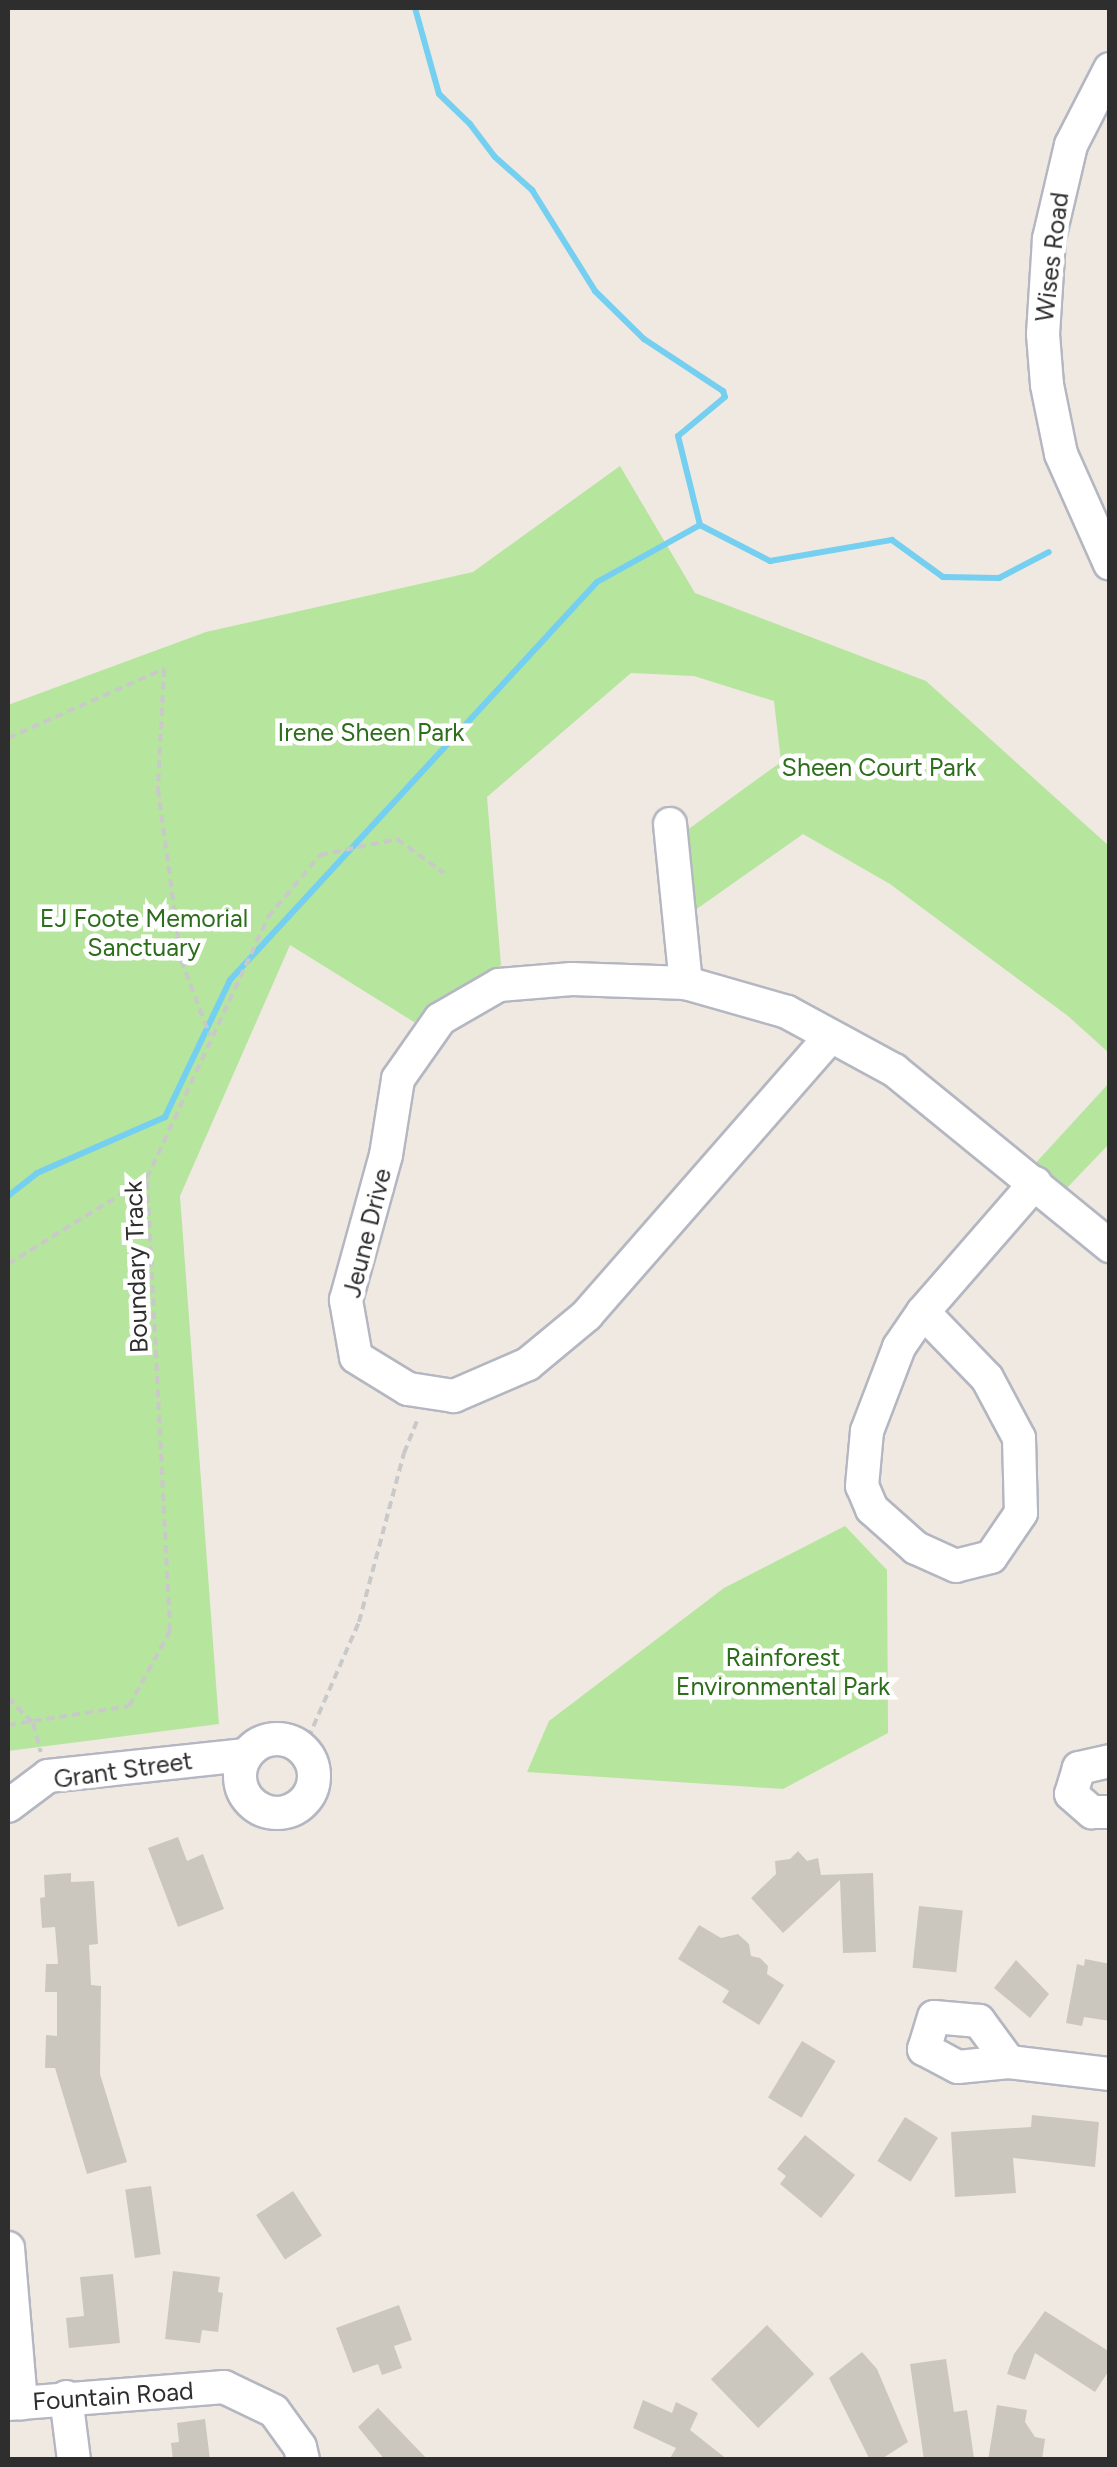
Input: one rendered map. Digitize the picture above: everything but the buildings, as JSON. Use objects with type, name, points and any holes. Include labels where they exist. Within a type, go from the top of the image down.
[{"type":"street","name":"Wises Road","points":[[1110,69],[1066,162],[1049,239],[1042,334],[1061,454],[1110,564]]},
{"type":"street","points":[[670,824],[686,983]]},
{"type":"street","name":"Jeune Drive","points":[[830,1037],[588,1316],[528,1364],[454,1396],[408,1389],[356,1357],[346,1300],[386,1155],[398,1079],[440,1019],[499,985],[572,979],[686,983],[787,1012],[894,1070],[1110,1246]]},
{"type":"street","points":[[924,1312],[987,1378],[1019,1438],[1021,1513],[991,1557],[956,1566],[916,1548],[872,1509],[862,1486],[868,1431],[898,1347],[924,1312],[1035,1182]]},
{"type":"street","name":"Grant Street","points":[[8,1806],[48,1776],[246,1755],[274,1739],[303,1750]]},
{"type":"street","points":[[246,1755],[241,1766],[243,1792],[261,1809],[286,1812],[298,1806],[313,1786],[311,1760],[303,1750]]},
{"type":"street","points":[[1110,1761],[1079,1768],[1070,1794],[1092,1812],[1110,1812]]},
{"type":"street","points":[[1009,2062],[1110,2074]]},
{"type":"street","points":[[8,2248],[14,2404]]},
{"type":"street","name":"Fountain Road","points":[[14,2404],[66,2397],[224,2388],[274,2411],[300,2447],[303,2460]]},
{"type":"street","points":[[66,2397],[74,2460]]},
{"type":"path","points":[[8,738],[164,669],[158,789],[181,960],[210,1036]]},
{"type":"path","name":"Boundary Track","points":[[33,1722],[130,1706],[170,1631],[146,1178],[268,916],[320,856],[397,839],[444,872]]},
{"type":"path","points":[[8,1264],[146,1178]]},
{"type":"path","points":[[303,1750],[360,1622],[404,1454],[428,1392]]},
{"type":"path","points":[[8,1698],[33,1722]]},
{"type":"path","points":[[8,1725],[33,1722]]},
{"type":"green space","points":[[620,466],[695,593],[926,681],[1109,846],[1109,1053],[1068,1016],[890,884],[803,834],[691,913],[679,836],[781,762],[774,701],[694,676],[631,673],[487,797],[501,965],[414,1022],[290,945],[180,1196],[219,1724],[8,1751],[8,705],[206,632],[473,572]]},
{"type":"green space","points":[[1109,1083],[1109,1144],[1064,1191],[1032,1167]]},
{"type":"green space","name":"Rainforest Environmental Park","points":[[845,1526],[887,1570],[888,1733],[783,1789],[527,1772],[549,1721],[724,1588]]},
{"type":"waterway","points":[[415,8],[439,94],[470,124],[495,157],[532,190],[595,291],[644,339],[723,391],[725,397],[678,436],[700,525],[770,561],[892,540],[943,577],[999,578],[1049,552]]},
{"type":"waterway","points":[[8,1196],[37,1173],[165,1117],[230,980],[597,582],[700,525]]},
{"type":"park label","name":"Irene Sheen Park","points":[[371,732]]},
{"type":"park label","name":"Sheen Court Park","points":[[879,767]]},
{"type":"park label","name":"EJ Foote Memorial Sanctuary","points":[[144,934]]}]
